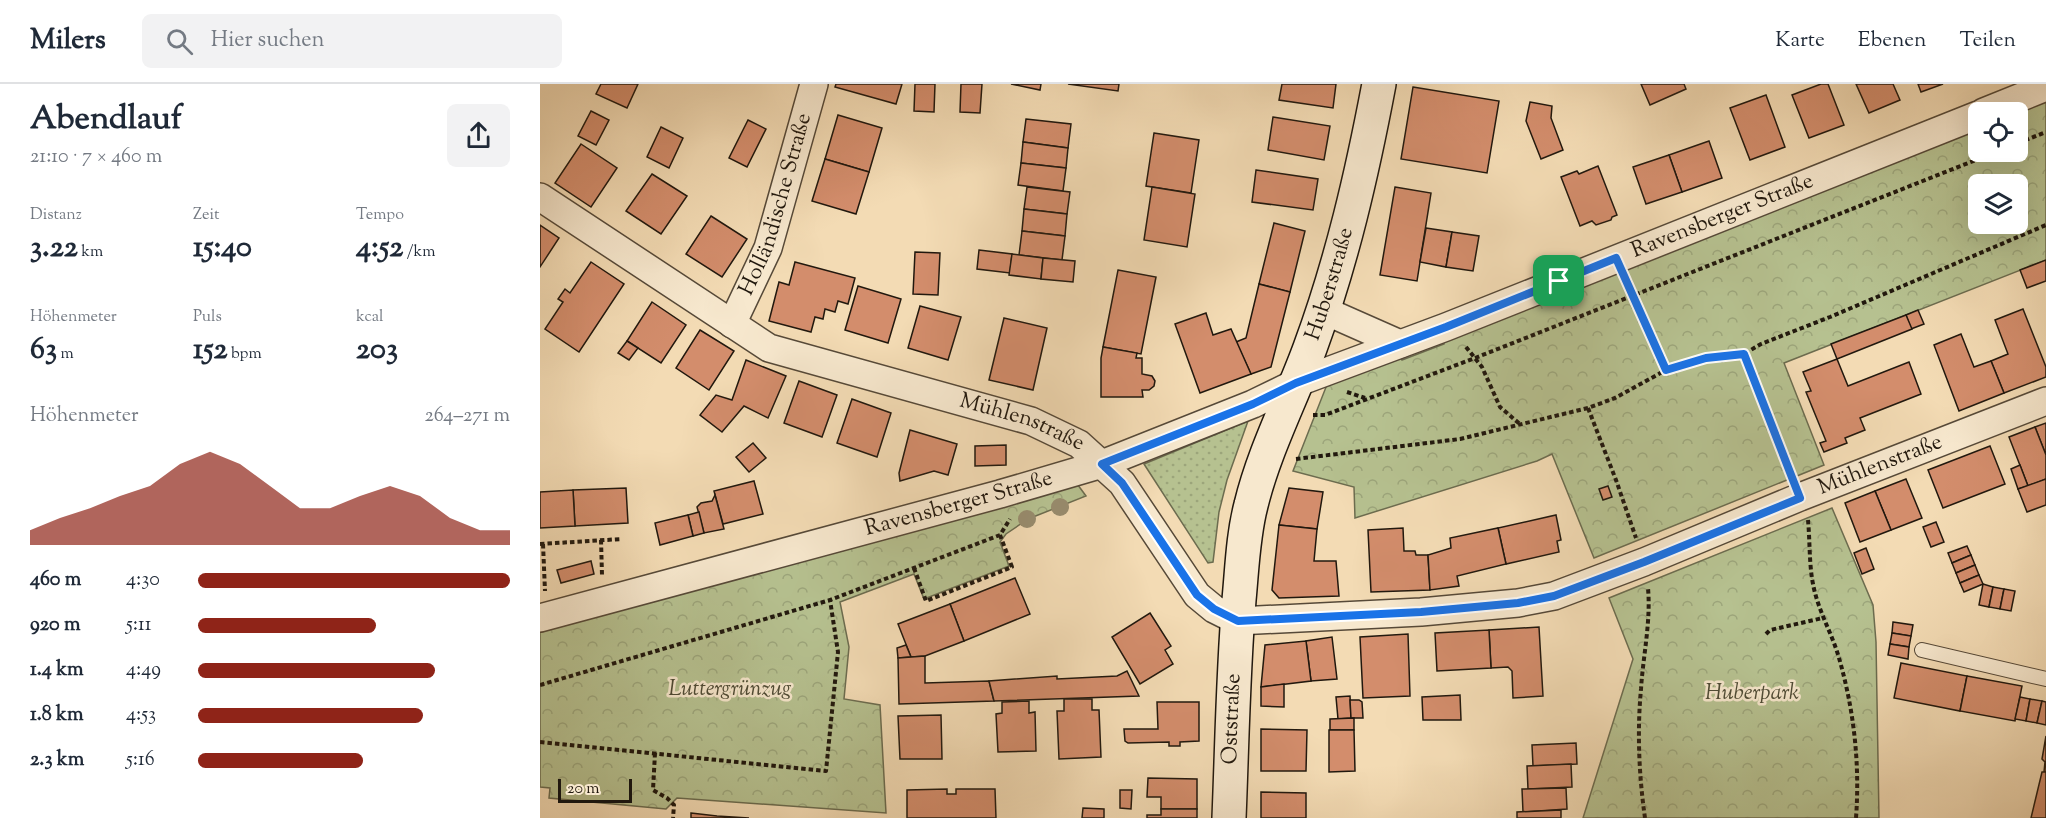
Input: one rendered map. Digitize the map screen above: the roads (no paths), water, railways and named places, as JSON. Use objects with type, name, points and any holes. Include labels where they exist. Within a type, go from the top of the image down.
[{"type":"street","name":"Holländische Straße","points":[[732,324],[768,248],[814,84]]},
{"type":"street","name":"Huberstraße","points":[[1238,621],[1251,506],[1265,461],[1338,267],[1351,219],[1379,84]]},
{"type":"street","points":[[2009,102],[2046,87]]},
{"type":"street","name":"Ravensberger Straße","points":[[542,617],[1014,490],[1102,464],[1253,404],[1291,396],[1400,344],[1968,119]]},
{"type":"street","name":"Mühlenstraße","points":[[540,197],[769,348],[1031,422],[1079,444],[1122,483],[1197,595],[1214,609],[1238,621],[1421,612],[1518,603],[1554,596],[2046,401]]},
{"type":"street","points":[[1323,310],[1400,344]]},
{"type":"street","name":"Oststraße","points":[[1229,818],[1238,621]]},
{"type":"lane","points":[[1922,651],[2046,679]]},
{"type":"park label","name":"Luttergrünzug","points":[[730,690]]},
{"type":"park label","name":"Huberpark","points":[[1752,694]]}]
